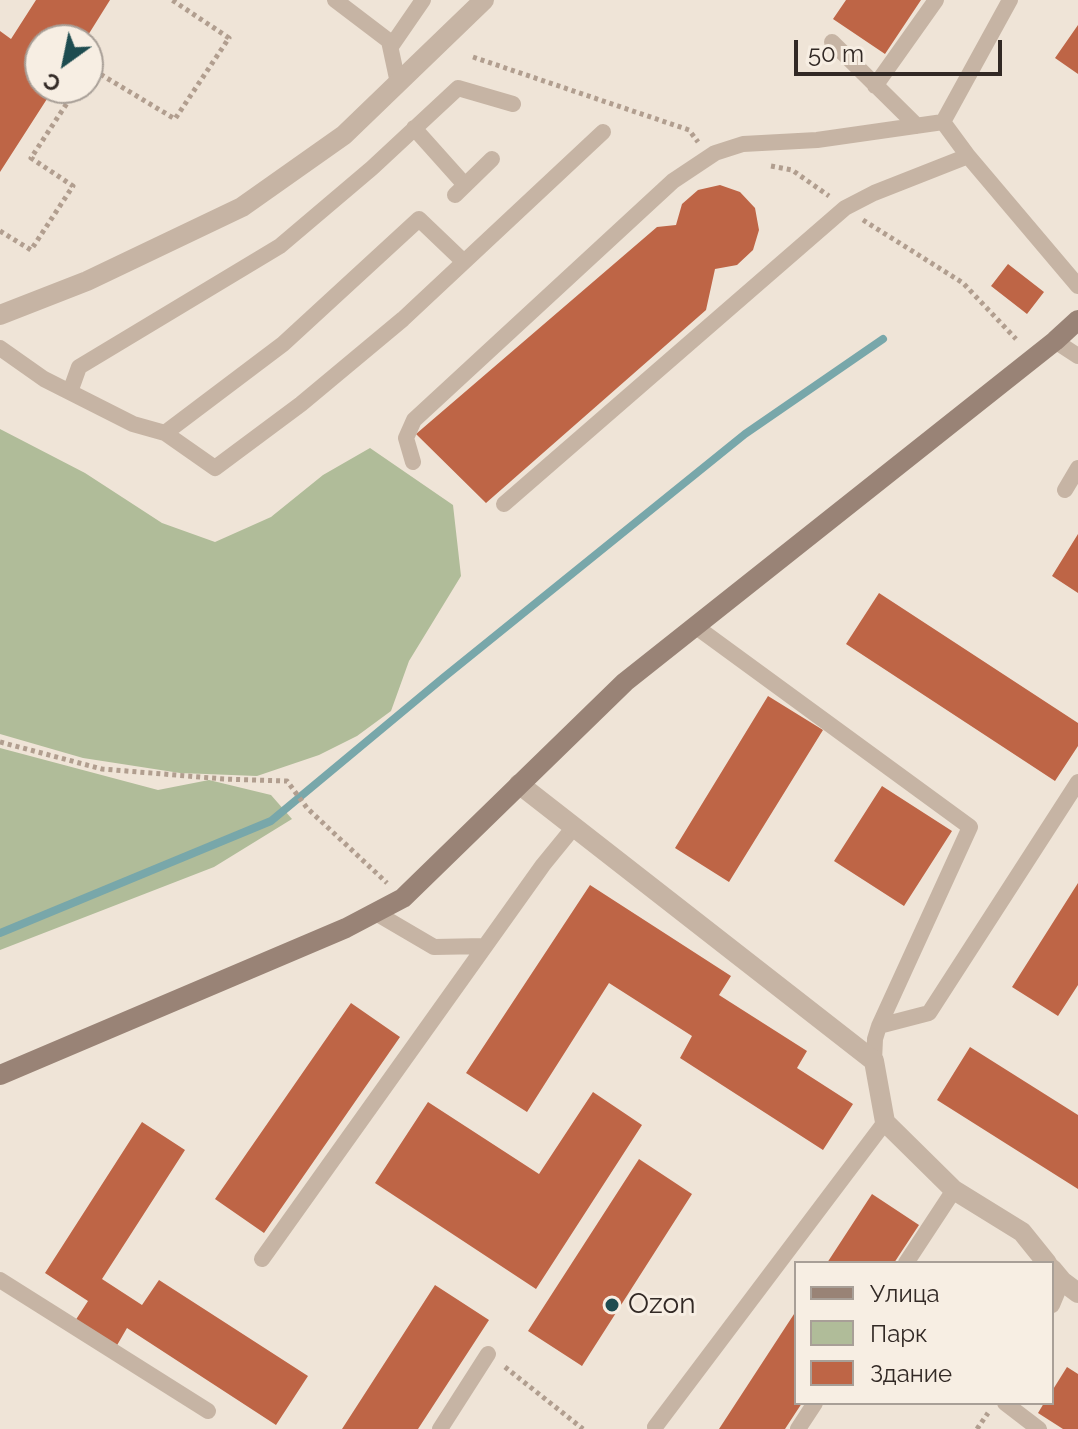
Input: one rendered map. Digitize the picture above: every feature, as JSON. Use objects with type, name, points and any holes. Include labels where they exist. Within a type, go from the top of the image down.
[{"type":"street","points":[[0,315],[87,281],[242,207],[344,135],[484,0]]},
{"type":"street","points":[[0,1075],[346,928],[403,898],[625,682],[1078,320]]},
{"type":"street","points":[[519,784],[874,1061],[885,1122],[954,1190],[1022,1232],[1045,1261]]},
{"type":"lane","points":[[335,0],[392,45],[398,83]]},
{"type":"lane","points":[[392,45],[423,0]]},
{"type":"lane","points":[[875,86],[936,0]]},
{"type":"lane","points":[[943,122],[1010,0]]},
{"type":"lane","points":[[832,42],[917,126]]},
{"type":"lane","points":[[70,392],[79,367],[280,246],[458,88],[513,104]]},
{"type":"lane","points":[[413,462],[406,438],[414,420],[673,181],[715,153],[743,144],[817,140],[943,122]]},
{"type":"lane","points":[[943,122],[1078,286]]},
{"type":"lane","points":[[414,128],[460,190],[492,159]]},
{"type":"lane","points":[[0,348],[44,379],[133,424],[165,433],[215,468],[301,404],[403,319],[603,132]]},
{"type":"lane","points":[[504,504],[845,208],[874,193],[968,156]]},
{"type":"lane","points":[[165,433],[283,344],[419,219],[464,262]]},
{"type":"lane","points":[[1055,341],[1078,356]]},
{"type":"lane","points":[[1065,490],[1078,468]]},
{"type":"lane","points":[[695,626],[970,827],[879,1026],[874,1061]]},
{"type":"lane","points":[[879,1026],[929,1013],[1078,782]]},
{"type":"lane","points":[[262,1259],[485,946],[574,827]]},
{"type":"lane","points":[[376,913],[434,947],[485,946]]},
{"type":"lane","points":[[655,1427],[885,1122]]},
{"type":"lane","points":[[907,1261],[954,1190]]},
{"type":"lane","points":[[0,1280],[208,1411]]},
{"type":"lane","points":[[1054,1301],[1064,1281]]},
{"type":"lane","points":[[440,1429],[488,1354]]},
{"type":"lane","points":[[798,1429],[814,1405]]},
{"type":"lane","points":[[1008,1405],[1039,1429]]},
{"type":"path","points":[[104,76],[175,119],[229,38],[172,0]]},
{"type":"path","points":[[473,57],[689,130],[701,146]]},
{"type":"path","points":[[0,231],[31,250],[73,186],[31,158],[66,104]]},
{"type":"path","points":[[781,167],[805,178],[845,208],[963,283],[1016,339]]},
{"type":"path","points":[[0,742],[102,769],[287,781],[307,808],[388,884]]},
{"type":"path","points":[[488,1354],[535,1388],[583,1429]]},
{"type":"green space","points":[[0,429],[85,473],[162,523],[215,542],[271,517],[323,475],[370,448],[453,505],[461,576],[409,661],[391,711],[357,736],[319,755],[257,776],[180,773],[83,758],[0,734]]},
{"type":"green space","points":[[0,748],[158,790],[209,780],[271,795],[292,819],[214,867],[0,950]]},
{"type":"building","points":[[36,0],[110,0],[95,24],[24,24],[24,104],[44,104],[0,172],[0,31],[11,39]]},
{"type":"building","points":[[846,0],[921,0],[885,54],[833,19]]},
{"type":"building","points":[[1078,25],[1078,74],[1055,58]]},
{"type":"building","points":[[720,185],[740,192],[755,208],[759,230],[753,250],[737,265],[715,269],[706,310],[486,503],[416,434],[657,227],[676,225],[682,204],[698,190]]},
{"type":"building","points":[[1008,264],[1044,292],[1027,314],[991,286]]},
{"type":"building","points":[[1078,534],[1078,593],[1052,576]]},
{"type":"building","points":[[879,593],[1078,723],[1078,746],[1055,781],[846,644]]},
{"type":"building","points":[[768,696],[823,730],[729,882],[675,848]]},
{"type":"building","points":[[882,786],[952,831],[904,906],[834,861]]},
{"type":"building","points":[[1078,883],[1078,985],[1058,1016],[1012,987]]},
{"type":"building","points":[[590,885],[731,976],[719,995],[807,1051],[797,1068],[853,1104],[823,1150],[680,1058],[692,1036],[609,983],[527,1112],[466,1073]]},
{"type":"building","points":[[351,1003],[400,1037],[264,1233],[215,1199]]},
{"type":"building","points":[[970,1047],[1078,1115],[1078,1189],[937,1100]]},
{"type":"building","points":[[593,1092],[642,1125],[536,1289],[375,1183],[428,1102],[539,1174]]},
{"type":"building","points":[[142,1122],[185,1150],[102,1279],[142,1305],[159,1280],[308,1376],[276,1425],[127,1328],[116,1347],[75,1321],[88,1301],[45,1273]]},
{"type":"building","points":[[639,1159],[692,1194],[582,1366],[528,1331]]},
{"type":"building","points":[[872,1194],[919,1225],[895,1261],[828,1261]]},
{"type":"building","points":[[435,1285],[489,1320],[418,1429],[342,1429]]},
{"type":"building","points":[[794,1314],[794,1405],[801,1405],[785,1429],[719,1429]]},
{"type":"building","points":[[1067,1367],[1078,1374],[1078,1429],[1063,1429],[1038,1413],[1043,1405],[1054,1405],[1054,1388]]},
{"type":"waterway","points":[[0,933],[271,821],[745,434],[883,339]]},
{"type":"place","name":"Ozon","points":[[612,1305]]}]
